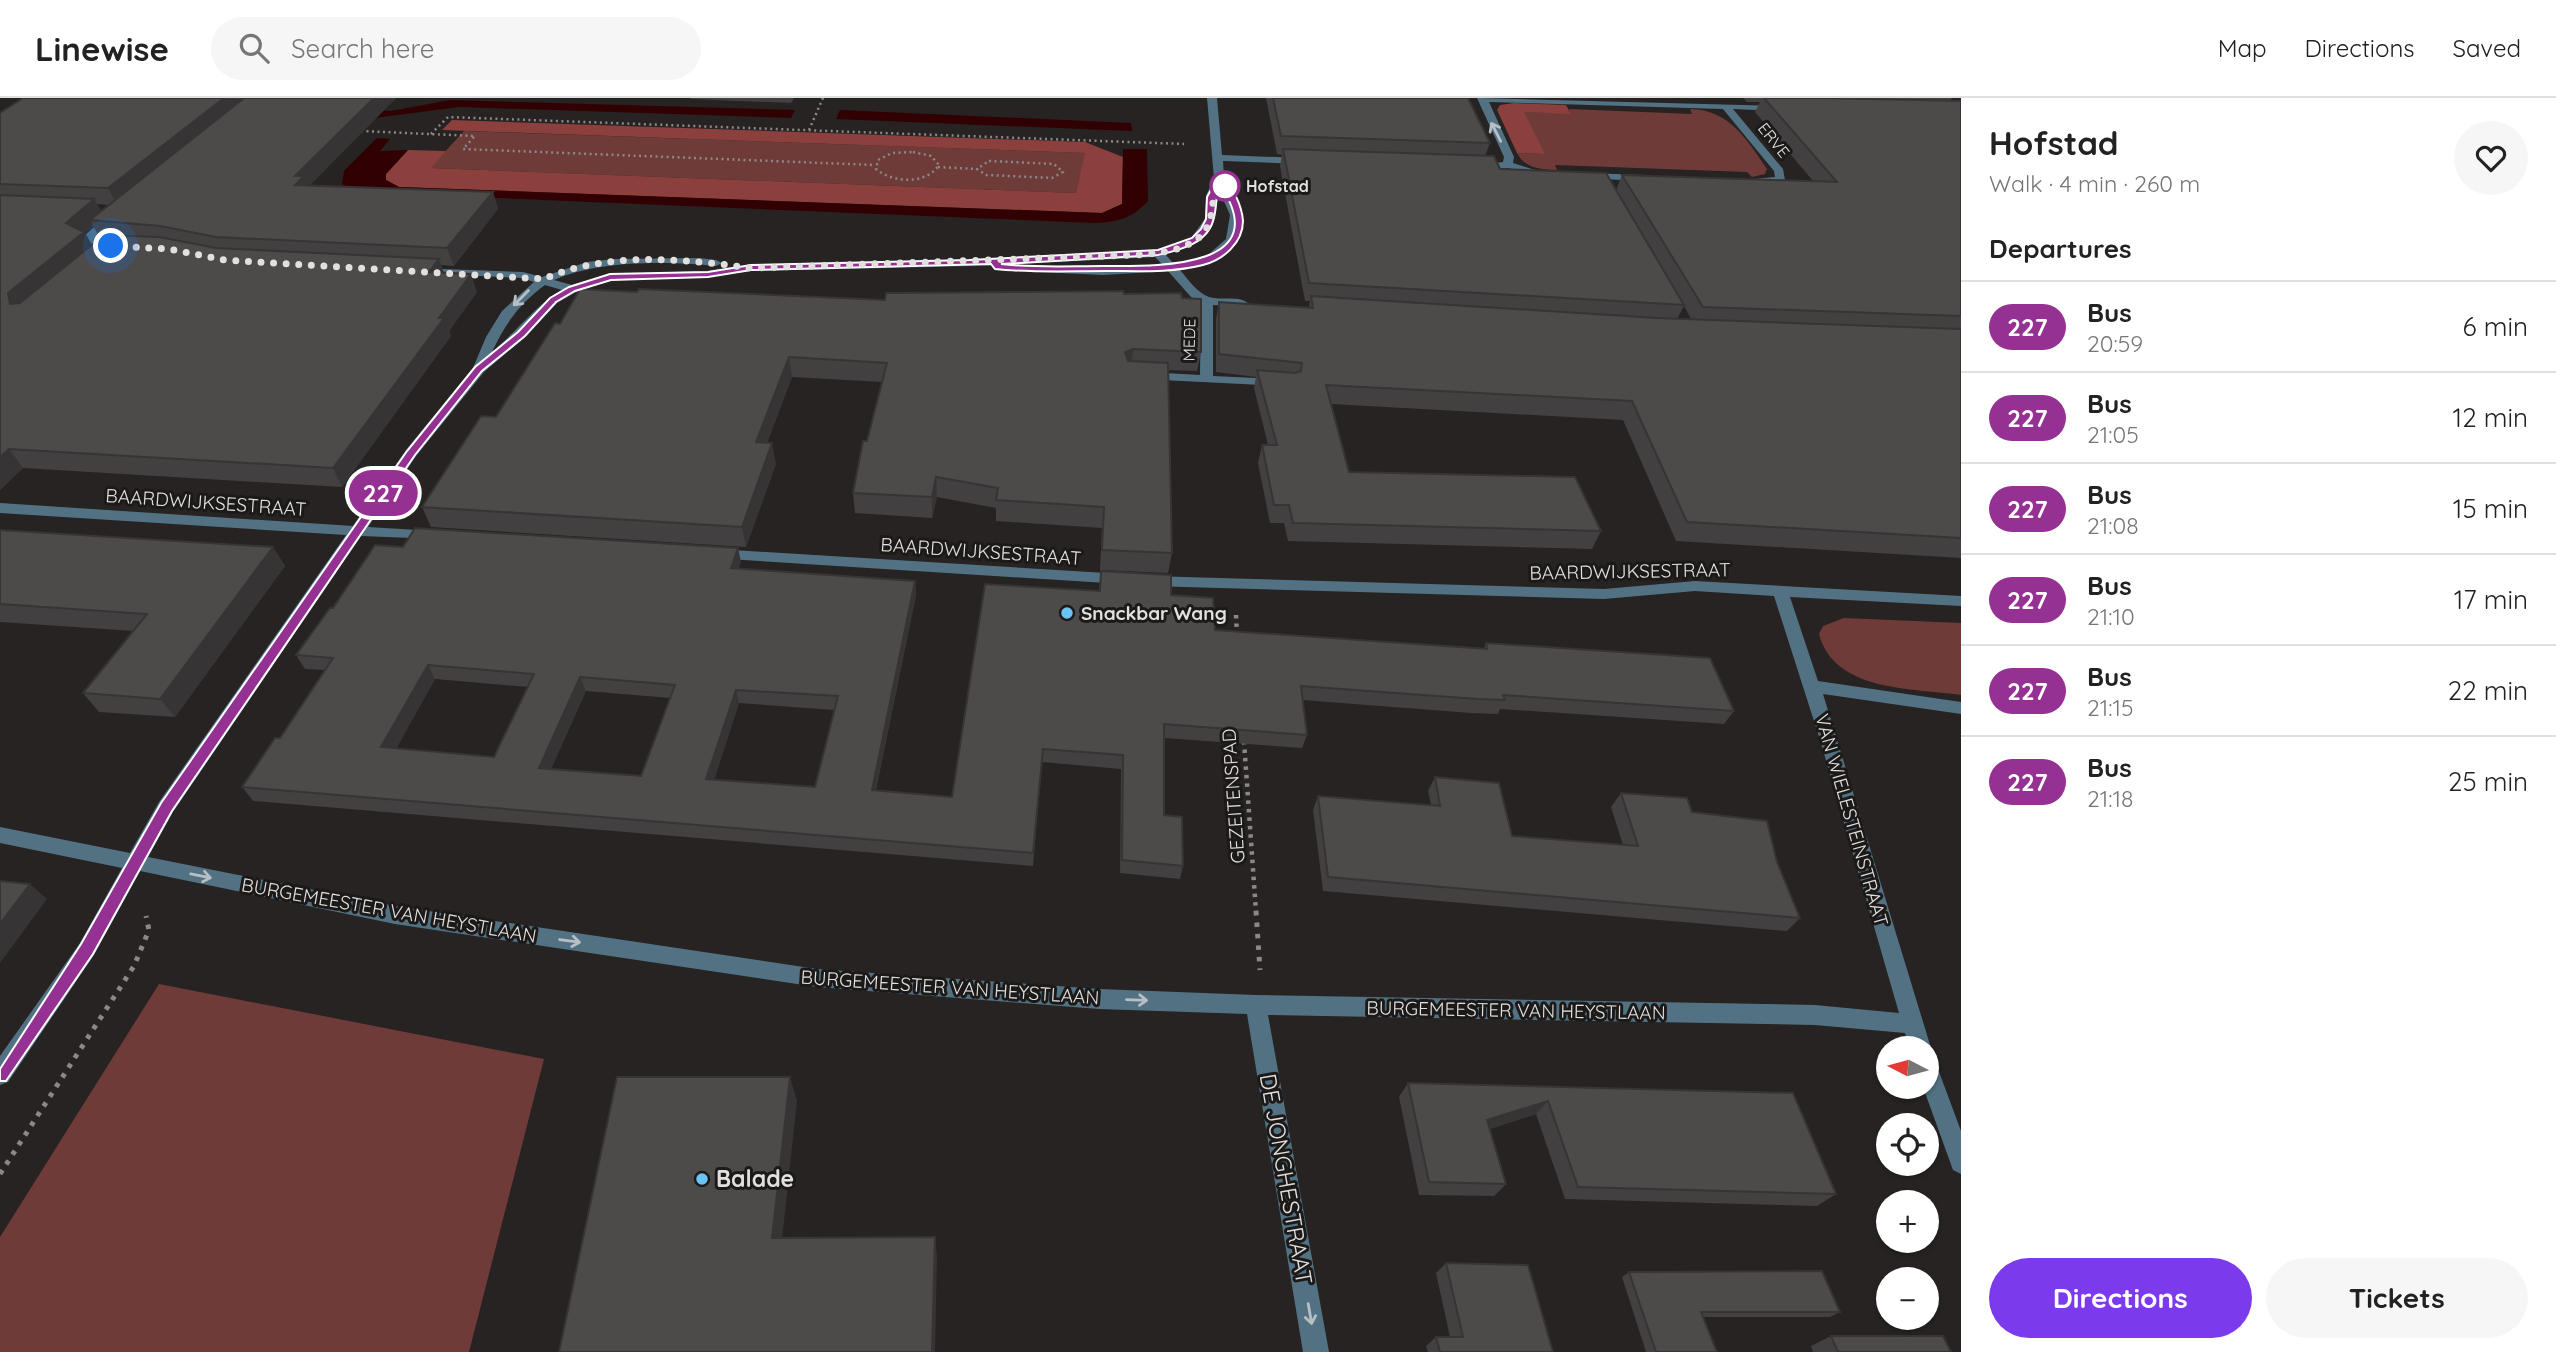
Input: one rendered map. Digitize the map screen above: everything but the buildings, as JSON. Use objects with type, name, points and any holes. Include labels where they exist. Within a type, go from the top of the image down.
[{"type":"street","points":[[0,1075],[87,949],[166,807],[411,453],[479,369],[521,334],[553,300],[572,289],[610,277],[708,274],[751,268],[969,263],[1158,253],[1187,243],[1205,230],[1210,219],[1211,197],[1219,178],[1212,98]]},
{"type":"street","name":"ERVE","points":[[1508,165],[1509,157],[1482,98],[1794,108]]},
{"type":"street","name":"ERVE","points":[[1726,106],[1779,171],[1780,180],[1745,181]]},
{"type":"street","points":[[1218,158],[1315,162]]},
{"type":"street","points":[[1464,167],[1508,165],[1536,174],[1561,175]]},
{"type":"street","points":[[1574,176],[1603,182],[1652,178]]},
{"type":"street","points":[[969,263],[1020,269],[1172,268],[1203,262],[1225,251],[1236,238],[1238,221],[1233,198],[1219,178]]},
{"type":"street","points":[[100,255],[111,246],[85,241],[118,211],[105,211]]},
{"type":"street","name":"MEDE","points":[[1158,253],[1195,295],[1207,301],[1262,305]]},
{"type":"street","points":[[479,369],[493,331],[525,293],[544,279],[591,262],[710,262],[751,268]]},
{"type":"street","points":[[413,270],[544,279],[572,289]]},
{"type":"street","name":"MEDE","points":[[1206,379],[1207,301]]},
{"type":"street","name":"MEDE","points":[[1131,375],[1290,384]]},
{"type":"street","name":"BAARDWIJKSESTRAAT","points":[[0,508],[446,536]]},
{"type":"street","name":"BAARDWIJKSESTRAAT","points":[[696,552],[1233,584],[1604,594],[1695,586],[1961,601]]},
{"type":"street","name":"VAN WIELESTEINSTRAAT","points":[[1781,592],[1812,686],[1916,1036]]},
{"type":"street","points":[[1812,686],[1961,708]]},
{"type":"street","name":"BURGEMEESTER VAN HEYSTLAAN","points":[[0,835],[394,915],[817,978],[1099,999],[1260,1005],[1815,1015],[1912,1024]]},
{"type":"street","name":"DE JONGHESTRAAT","points":[[1260,1005],[1316,1352]]},
{"type":"street","points":[[1938,1099],[1961,1162]]},
{"type":"path","points":[[809,130],[823,98]]},
{"type":"path","points":[[431,134],[448,117],[1185,144]]},
{"type":"path","points":[[351,130],[475,136],[463,149],[875,165],[892,153],[913,152],[931,156],[937,160],[938,167]]},
{"type":"path","points":[[875,165],[879,173],[886,177],[905,180],[924,177],[938,167],[977,169],[986,175],[1052,178],[1063,172],[1054,164],[989,161],[977,169]]},
{"type":"path","points":[[1233,584],[1237,641]]},
{"type":"path","name":"GEZEITENSPAD","points":[[1244,738],[1260,1005]]},
{"type":"path","points":[[0,1174],[134,966],[149,930],[134,863]]},
{"type":"shaded area","points":[[450,100],[795,110],[791,118],[459,107],[375,118],[277,106],[391,111]]},
{"type":"shaded area","points":[[1500,105],[1566,105],[1571,114],[1524,112],[1545,154],[1517,153],[1497,110]]},
{"type":"shaded area","points":[[1569,109],[1692,114],[1690,109],[1716,114],[1744,137],[1767,169],[1765,174],[1752,177],[1747,172],[1555,165],[1557,170],[1551,170],[1524,162],[1517,153],[1544,154],[1523,112],[1570,113]]},
{"type":"shaded area","points":[[840,110],[1131,123],[1132,131],[836,119]]},
{"type":"shaded area","points":[[452,120],[1085,142],[1123,157],[1122,204],[1102,213],[399,187],[386,180],[386,174],[408,150],[446,151],[431,168],[1076,193],[1085,153],[442,130]]},
{"type":"shaded area","points":[[464,131],[1086,153],[1076,193],[430,168]]},
{"type":"shaded area","points":[[377,138],[390,139],[380,151],[408,150],[386,174],[386,180],[399,187],[1102,213],[1122,204],[1123,149],[1147,149],[1148,201],[1124,218],[1094,223],[352,192],[342,184],[344,171]]},
{"type":"shaded area","points":[[1844,618],[1961,623],[1961,695],[1878,684],[1841,667],[1827,653],[1819,634],[1823,626]]},
{"type":"shaded area","points":[[159,984],[544,1059],[469,1352],[0,1352],[0,1237]]},
{"type":"bus line","name":"227","points":[[0,1075],[87,949],[166,807],[411,453],[479,369],[521,334],[537,313],[572,289],[610,277],[708,274],[751,268],[969,263],[1019,258],[1158,253],[1195,240],[1205,230],[1210,219],[1211,197],[1219,178],[1233,198],[1238,221],[1236,238],[1225,251],[1203,262],[1150,270],[1020,269],[995,266]]},
{"type":"place","name":"Hofstad","points":[[1225,186]]},
{"type":"place","name":"Snackbar Wang","points":[[1067,613]]},
{"type":"place","name":"Balade","points":[[702,1179]]},
{"type":"route","points":[[111,246],[169,249],[225,260],[523,275],[544,279],[591,262],[710,262],[751,268],[969,263],[1019,258],[1108,256],[1158,253],[1195,240],[1205,230],[1210,219],[1211,197],[1219,178],[1225,186]]}]
